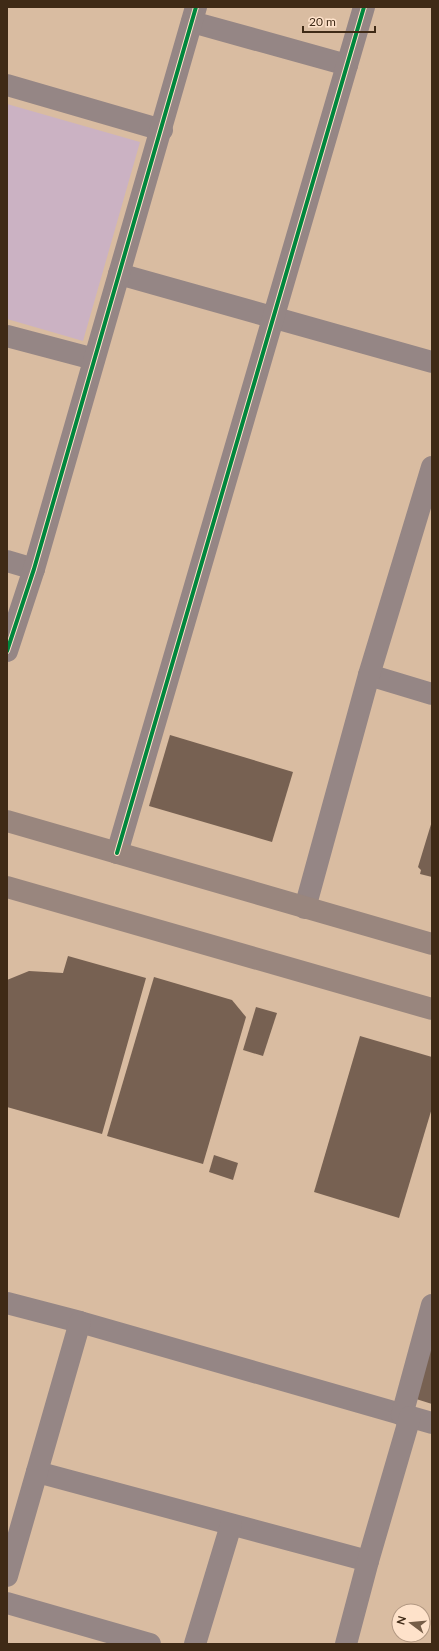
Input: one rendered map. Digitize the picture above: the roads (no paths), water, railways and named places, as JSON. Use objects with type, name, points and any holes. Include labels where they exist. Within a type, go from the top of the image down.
[{"type":"main road","points":[[7,821],[432,944]]},
{"type":"main road","points":[[7,887],[432,1009]]},
{"type":"street","points":[[117,853],[364,7]]},
{"type":"street","points":[[7,651],[34,568],[94,358],[162,130],[194,15],[347,65]]},
{"type":"street","points":[[7,85],[162,130]]},
{"type":"street","points":[[119,274],[273,319],[432,362]]},
{"type":"street","points":[[7,336],[94,358]]},
{"type":"street","points":[[305,908],[369,675],[432,467]]},
{"type":"street","points":[[7,561],[34,568]]},
{"type":"street","points":[[369,675],[432,694]]},
{"type":"street","points":[[7,1303],[80,1322],[432,1423]]},
{"type":"street","points":[[346,1644],[406,1416],[432,1305]]},
{"type":"street","points":[[7,1576],[80,1322]]},
{"type":"street","points":[[37,1472],[368,1561]]},
{"type":"street","points":[[195,1644],[231,1525]]},
{"type":"street","points":[[7,1603],[150,1644]]}]
